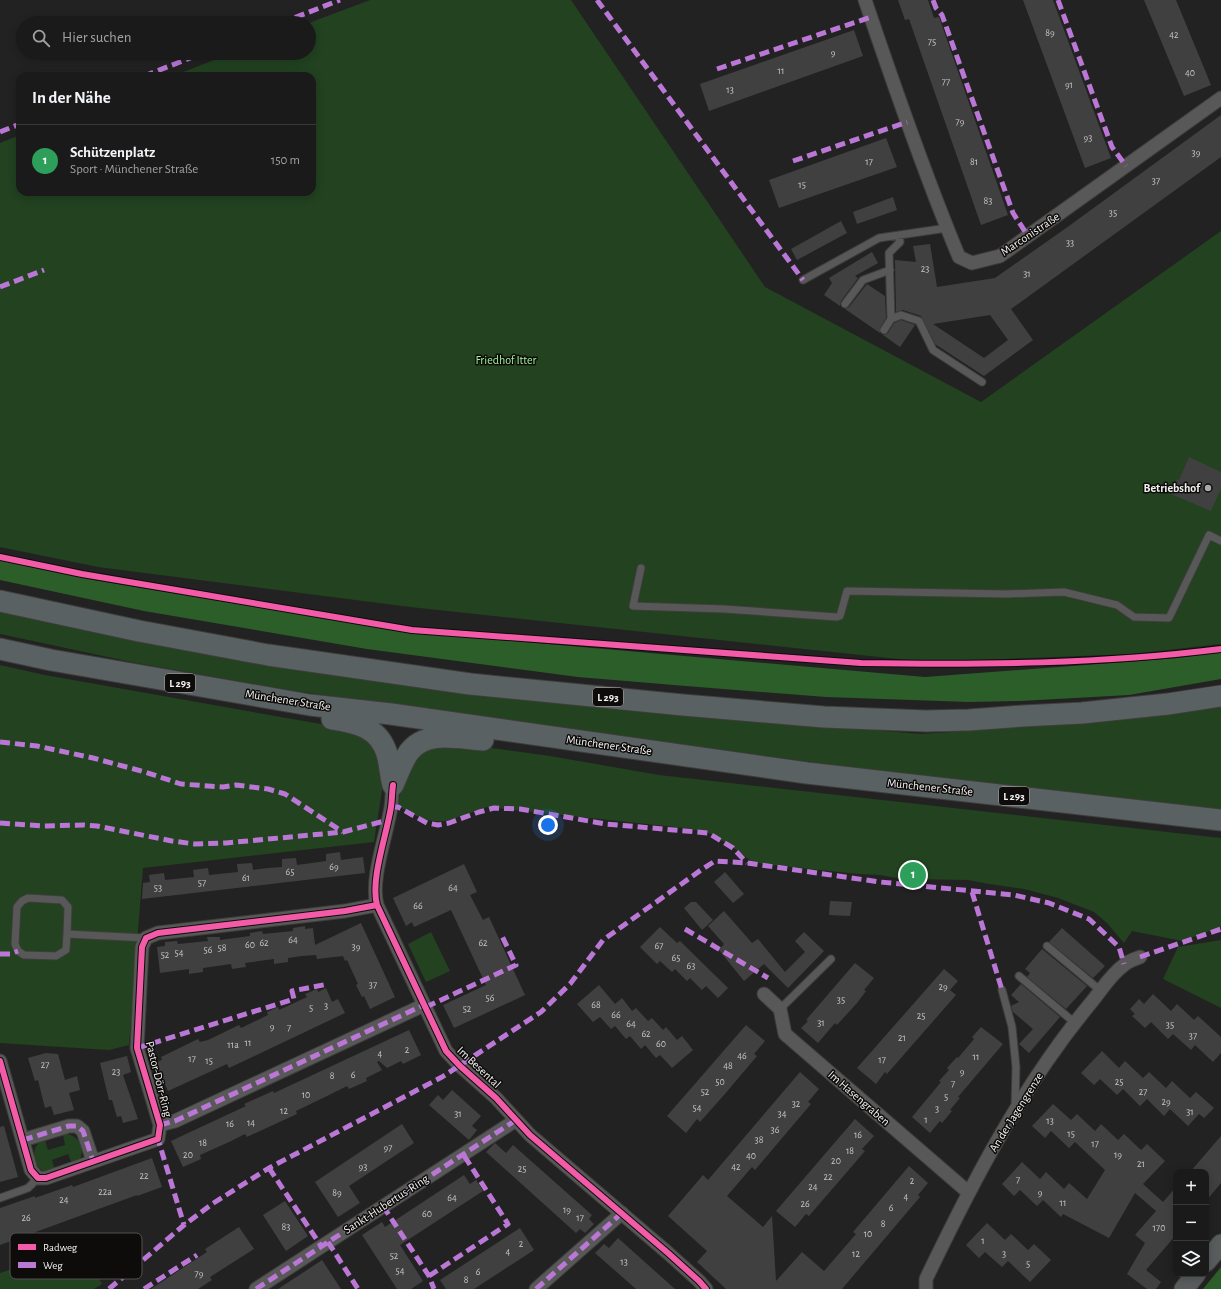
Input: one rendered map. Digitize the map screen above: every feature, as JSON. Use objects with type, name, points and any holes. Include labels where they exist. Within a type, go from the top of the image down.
[{"type":"main road","name":"L 293","points":[[0,601],[139,630],[268,654],[470,684],[824,717],[913,721],[969,720],[1082,713],[1168,704],[1221,696]]},
{"type":"main road","name":"Münchener Straße","points":[[0,649],[50,660],[310,705],[391,714],[807,773],[1221,820]]},
{"type":"main road","points":[[310,705],[324,718],[361,726],[372,731],[379,737],[387,754],[393,785]]},
{"type":"main road","points":[[393,785],[410,751],[431,738],[442,737],[483,740],[512,731]]},
{"type":"street","name":"Marconistraße","points":[[865,0],[947,228],[959,257],[972,263],[1000,256],[1221,98]]},
{"type":"street","name":"Im Besental","points":[[393,785],[391,807],[375,886],[375,896],[377,905],[446,1051],[496,1098],[530,1135],[668,1253],[706,1289]]},
{"type":"street","points":[[146,938],[158,933],[345,911],[377,905]]},
{"type":"street","name":"Pastor-Dörr-Ring","points":[[38,1178],[46,1178],[158,1139],[160,1125],[137,1048],[142,947],[146,938]]},
{"type":"street","name":"An der Jagengrenze","points":[[926,1289],[926,1279],[968,1192],[1014,1112],[1075,1023],[1114,974],[1124,964],[1140,957]]},
{"type":"street","points":[[764,994],[780,1009]]},
{"type":"street","name":"Pastor-Dörr-Ring","points":[[160,1125],[175,1121],[424,1005]]},
{"type":"street","name":"Im Hasengraben","points":[[780,1009],[785,1034],[968,1192]]},
{"type":"street","points":[[0,1061],[32,1170],[38,1178]]},
{"type":"street","name":"Sankt-Hubertus-Ring","points":[[256,1289],[516,1120]]},
{"type":"street","points":[[23,1140],[69,1126],[77,1126],[83,1131],[93,1161]]},
{"type":"street","points":[[536,1289],[622,1214]]},
{"type":"street","points":[[1209,1258],[1221,1244]]},
{"type":"street","points":[[1184,1289],[1194,1277]]},
{"type":"lane","points":[[803,280],[879,238],[947,228]]},
{"type":"lane","points":[[884,330],[891,319],[889,253],[900,242],[899,235]]},
{"type":"lane","points":[[845,304],[864,280],[890,270]]},
{"type":"lane","points":[[891,319],[901,315],[919,321],[933,350],[982,382]]},
{"type":"lane","points":[[641,568],[633,606],[724,609],[836,617],[840,616],[847,591],[1007,594],[1064,592],[1117,605],[1134,617],[1169,618],[1209,535],[1221,541]]},
{"type":"lane","points":[[28,898],[62,900],[68,907],[67,934],[66,950],[56,956],[24,955],[18,951],[15,944],[17,907],[22,901],[28,898]]},
{"type":"lane","points":[[67,934],[134,936],[146,938]]},
{"type":"lane","points":[[1047,946],[1101,991]]},
{"type":"lane","points":[[780,1009],[831,958]]},
{"type":"lane","points":[[1020,976],[1075,1023]]},
{"type":"lane","points":[[1002,990],[1012,1027],[1016,1067],[1014,1112]]},
{"type":"lane","points":[[0,1198],[28,1188],[38,1178]]},
{"type":"green space","name":"Friedhof Itter","points":[[370,0],[571,0],[765,287],[981,402],[1221,231],[1221,644],[1132,654],[926,662],[410,607],[98,567],[0,547],[0,143],[16,137],[16,196],[316,196],[316,72],[183,72],[214,60],[316,60],[316,20]]},
{"type":"green space","points":[[0,559],[94,580],[410,632],[925,677],[1178,658],[1221,652],[1221,679],[1129,695],[1020,701],[969,702],[826,697],[578,677],[367,649],[144,611],[0,580]]},
{"type":"green space","points":[[0,612],[141,641],[658,712],[921,734],[1081,723],[1221,704],[1221,809],[1086,796],[811,762],[295,691],[136,663],[0,634]]},
{"type":"green space","points":[[0,665],[45,675],[349,729],[369,742],[378,755],[383,784],[374,842],[143,868],[129,1045],[109,1050],[0,1043]]},
{"type":"green space","points":[[454,743],[550,756],[659,775],[1221,838],[1221,927],[1182,941],[1132,931],[1124,943],[1107,923],[1094,912],[1058,898],[1024,889],[968,880],[902,879],[880,875],[763,864],[751,861],[731,846],[707,832],[684,828],[487,807],[451,819],[433,821],[412,814],[398,806],[405,776],[412,762],[424,751],[430,748]]},
{"type":"green space","points":[[431,932],[450,971],[426,982],[408,944]]},
{"type":"green space","points":[[1221,940],[1221,1008],[1163,979],[1178,947]]},
{"type":"green space","points":[[67,1134],[75,1137],[80,1143],[82,1151],[80,1159],[72,1164],[68,1154],[52,1160],[55,1170],[41,1170],[34,1157],[36,1147],[39,1143],[45,1140],[48,1150],[65,1145],[63,1135]]},
{"type":"green space","points":[[1221,1267],[1221,1289],[1203,1289]]},
{"type":"green space","points":[[10,1270],[10,1279],[99,1279],[102,1284],[94,1289],[0,1289],[0,1273]]},
{"type":"building","points":[[898,0],[928,0],[934,18],[939,17],[1008,215],[981,225],[909,19],[905,20]]},
{"type":"building","points":[[1023,0],[1053,0],[1111,158],[1085,168]]},
{"type":"building","points":[[1144,0],[1176,0],[1211,85],[1184,96]]},
{"type":"building","points":[[854,30],[863,56],[709,111],[700,84]]},
{"type":"building","points":[[1221,115],[1221,157],[1011,309],[1033,340],[984,376],[935,344],[921,316],[903,310],[896,312],[895,260],[916,262],[913,246],[930,244],[937,287],[995,278]],"holes":[[[990,315],[1008,340],[984,358],[933,324]]]},
{"type":"building","points":[[886,138],[897,167],[779,208],[769,180]]},
{"type":"building","points":[[893,197],[897,210],[857,224],[853,212]]},
{"type":"building","points":[[841,221],[847,233],[797,260],[791,249]]},
{"type":"building","points":[[872,252],[878,263],[855,276],[858,278],[841,301],[840,306],[824,295],[832,283],[829,278]]},
{"type":"building","points":[[867,284],[885,296],[886,318],[880,328],[880,333],[845,309],[849,307]]},
{"type":"building","points":[[901,320],[915,325],[900,347],[883,335],[888,333],[894,323]]},
{"type":"building","points":[[1189,457],[1221,472],[1221,489],[1211,511],[1171,494]]},
{"type":"building","points":[[340,852],[341,860],[363,857],[365,873],[142,899],[143,883],[150,882],[149,875],[164,873],[165,880],[194,877],[193,870],[208,868],[209,875],[238,872],[237,864],[252,863],[253,870],[282,867],[282,859],[296,858],[297,865],[326,861],[326,854]]},
{"type":"building","points":[[464,864],[477,892],[470,895],[483,920],[489,917],[525,995],[454,1028],[443,1005],[486,985],[451,910],[414,927],[412,922],[406,926],[393,898]]},
{"type":"building","points":[[725,872],[744,894],[733,903],[714,882]]},
{"type":"building","points":[[830,901],[852,902],[850,916],[829,915]]},
{"type":"building","points":[[691,902],[696,902],[713,920],[702,930],[684,908]]},
{"type":"building","points":[[724,911],[752,943],[758,939],[785,972],[805,952],[795,941],[804,932],[824,951],[788,988],[764,964],[744,981],[719,950],[724,944],[708,926]]},
{"type":"building","points":[[361,923],[395,997],[370,1009],[364,996],[362,997],[356,985],[358,984],[347,960],[345,961],[343,956],[317,959],[316,955],[302,956],[288,958],[288,962],[274,964],[274,959],[245,963],[246,967],[232,969],[231,964],[203,968],[203,972],[189,974],[189,969],[160,973],[157,947],[165,946],[165,942],[177,941],[178,944],[208,941],[207,937],[220,937],[220,940],[250,936],[250,933],[262,931],[263,934],[293,931],[293,928],[305,926],[305,929],[313,928],[315,945]]},
{"type":"building","points":[[660,927],[677,943],[680,941],[728,988],[718,998],[706,986],[702,990],[690,978],[687,981],[675,969],[672,972],[660,961],[657,964],[640,947]]},
{"type":"building","points":[[1062,928],[1105,966],[1093,978],[1049,942]]},
{"type":"building","points":[[1042,949],[1087,986],[1066,1009],[1027,977],[1030,973],[1025,969]]},
{"type":"building","points":[[855,963],[874,978],[864,990],[866,991],[857,1003],[837,1025],[835,1023],[818,1043],[801,1028],[808,1021],[806,1020]]},
{"type":"building","points":[[944,969],[958,981],[950,990],[956,995],[887,1074],[885,1072],[876,1084],[857,1068]]},
{"type":"building","points":[[1021,984],[1060,1017],[1029,1053],[1019,1044],[1033,1029],[1013,1012],[1011,1006],[1019,1002],[1011,995]]},
{"type":"building","points":[[599,985],[615,1004],[622,998],[632,1011],[636,1008],[648,1021],[652,1018],[663,1030],[666,1027],[677,1040],[682,1036],[693,1050],[672,1068],[660,1055],[656,1058],[645,1045],[641,1049],[630,1036],[626,1039],[615,1026],[611,1029],[600,1017],[593,1022],[577,1004]]},
{"type":"building","points":[[326,988],[332,1002],[338,999],[345,1013],[229,1068],[227,1064],[168,1091],[155,1063],[162,1060],[161,1057],[198,1039],[200,1042],[208,1040],[239,1025],[241,1028],[268,1015],[267,1012],[278,1007],[279,1010],[307,997],[305,994],[317,989],[318,992]]},
{"type":"building","points":[[1153,994],[1171,1011],[1177,1004],[1194,1020],[1198,1016],[1221,1037],[1221,1053],[1213,1062],[1195,1045],[1191,1050],[1173,1034],[1168,1039],[1151,1022],[1145,1028],[1132,1016],[1135,1014],[1130,1009],[1139,999],[1144,1004]]},
{"type":"building","points":[[746,1025],[765,1041],[754,1054],[757,1056],[700,1122],[697,1119],[686,1133],[667,1116]]},
{"type":"building","points":[[981,1027],[1003,1044],[958,1097],[960,1098],[950,1110],[952,1111],[942,1123],[940,1121],[930,1133],[912,1117],[941,1082],[939,1081],[949,1070],[947,1068],[957,1057],[958,1058],[974,1039],[972,1037]]},
{"type":"building","points":[[409,1030],[421,1055],[403,1064],[401,1061],[387,1068],[379,1061],[377,1062],[382,1070],[366,1078],[367,1081],[349,1089],[347,1086],[296,1111],[297,1114],[247,1137],[245,1134],[200,1155],[201,1159],[183,1167],[171,1141],[246,1106],[244,1104],[273,1091],[274,1093]]},
{"type":"building","points":[[1102,1051],[1119,1068],[1125,1061],[1143,1078],[1149,1072],[1166,1088],[1172,1081],[1190,1098],[1196,1092],[1214,1108],[1204,1118],[1199,1114],[1188,1126],[1170,1109],[1164,1116],[1147,1099],[1140,1106],[1123,1089],[1117,1095],[1100,1079],[1094,1085],[1081,1073]]},
{"type":"building","points":[[46,1053],[58,1054],[65,1080],[77,1076],[80,1090],[69,1093],[74,1110],[54,1115],[51,1106],[45,1108],[38,1080],[35,1081],[28,1058]]},
{"type":"building","points":[[127,1056],[131,1072],[123,1075],[138,1119],[123,1123],[121,1116],[117,1117],[112,1100],[109,1100],[100,1063]]},
{"type":"building","points":[[800,1072],[819,1089],[808,1102],[811,1104],[755,1170],[752,1167],[727,1196],[763,1227],[772,1216],[776,1281],[802,1252],[824,1271],[856,1234],[853,1232],[909,1166],[928,1183],[918,1195],[920,1197],[842,1289],[726,1289],[697,1262],[707,1251],[668,1216],[703,1175],[708,1180]]},
{"type":"building","points":[[452,1090],[481,1116],[472,1126],[477,1130],[469,1140],[429,1105],[438,1095],[443,1100]]},
{"type":"building","points":[[1053,1104],[1071,1120],[1077,1114],[1095,1131],[1101,1124],[1118,1140],[1124,1134],[1141,1150],[1147,1144],[1165,1161],[1143,1184],[1163,1202],[1173,1190],[1173,1238],[1146,1270],[1161,1282],[1156,1289],[1147,1289],[1127,1274],[1145,1243],[1135,1235],[1156,1211],[1135,1193],[1109,1238],[1063,1214],[1061,1217],[1043,1200],[1037,1206],[1020,1190],[1014,1196],[1002,1184],[1022,1162],[1040,1179],[1046,1172],[1064,1189],[1069,1183],[1087,1199],[1105,1170],[1075,1142],[1069,1148],[1051,1131],[1045,1138],[1032,1126]]},
{"type":"building","points":[[855,1119],[874,1136],[862,1149],[865,1151],[809,1216],[806,1214],[795,1227],[776,1211]]},
{"type":"building","points":[[402,1124],[414,1143],[349,1186],[360,1203],[338,1217],[315,1182]]},
{"type":"building","points":[[4,1126],[18,1177],[0,1182],[0,1127]]},
{"type":"building","points":[[1221,1136],[1221,1183],[1209,1197],[1209,1169],[1193,1169]]},
{"type":"building","points":[[495,1143],[506,1153],[513,1145],[592,1215],[589,1219],[594,1224],[585,1233],[580,1229],[576,1233],[486,1152]]},
{"type":"building","points":[[152,1158],[162,1187],[33,1233],[10,1233],[10,1241],[0,1245],[0,1208],[72,1185],[73,1187]]},
{"type":"building","points":[[464,1175],[470,1184],[476,1180],[483,1191],[400,1245],[423,1281],[411,1289],[397,1289],[362,1235],[382,1222],[385,1227]]},
{"type":"building","points":[[285,1201],[308,1236],[286,1251],[263,1215]]},
{"type":"building","points":[[987,1223],[1005,1240],[1011,1234],[1028,1250],[1034,1244],[1051,1260],[1030,1282],[1008,1261],[1002,1267],[985,1252],[979,1258],[966,1245]]},
{"type":"building","points":[[239,1227],[254,1249],[210,1277],[212,1280],[198,1289],[151,1289],[207,1252],[205,1249]]},
{"type":"building","points":[[520,1228],[534,1250],[474,1289],[446,1289],[440,1280]]},
{"type":"building","points":[[618,1238],[675,1289],[636,1289],[595,1253],[604,1244],[609,1248]]},
{"type":"building","points":[[322,1260],[341,1289],[278,1289],[310,1268]]},
{"type":"marked path","points":[[299,16],[340,0]]},
{"type":"marked path","points":[[597,0],[803,280]]},
{"type":"marked path","points":[[933,0],[936,8],[942,15],[1013,213],[1028,236]]},
{"type":"marked path","points":[[1058,0],[1112,147],[1126,166]]},
{"type":"marked path","points":[[717,69],[871,17]]},
{"type":"marked path","points":[[154,72],[185,60]]},
{"type":"marked path","points":[[793,161],[907,122]]},
{"type":"marked path","points":[[0,132],[16,126]]},
{"type":"marked path","points":[[0,287],[44,270]]},
{"type":"marked path","points":[[0,742],[37,746],[93,758],[145,772],[181,784],[223,787],[236,785],[268,789],[285,794],[343,832]]},
{"type":"marked path","points":[[391,807],[398,807],[427,823],[438,825],[449,823],[494,808],[520,809],[606,824],[708,833],[733,848],[747,863]]},
{"type":"marked path","points":[[0,823],[44,826],[97,826],[172,841],[195,844],[226,843],[343,832],[388,820]]},
{"type":"marked path","points":[[142,1261],[184,1225],[212,1204],[269,1168],[442,1077],[541,1012],[570,984],[603,940],[715,861],[747,863],[880,882],[1014,895],[1049,903],[1089,919],[1119,947],[1124,964]]},
{"type":"marked path","points":[[972,892],[1002,990]]},
{"type":"marked path","points":[[685,929],[768,978]]},
{"type":"marked path","points":[[1140,957],[1221,929]]},
{"type":"marked path","points":[[426,1007],[516,965],[501,934]]},
{"type":"marked path","points":[[0,954],[10,954],[18,951]]},
{"type":"marked path","points":[[137,1048],[294,999],[292,991],[328,984]]},
{"type":"marked path","points":[[160,1125],[175,1121],[424,1005]]},
{"type":"marked path","points":[[256,1289],[516,1120]]},
{"type":"marked path","points":[[23,1140],[69,1126],[77,1126],[83,1131],[93,1161]]},
{"type":"marked path","points":[[159,1136],[158,1139],[184,1225]]},
{"type":"marked path","points":[[429,1276],[508,1224],[463,1154]]},
{"type":"marked path","points":[[269,1168],[321,1246]]},
{"type":"marked path","points":[[383,1206],[429,1276],[434,1289]]},
{"type":"marked path","points":[[536,1289],[622,1213]]},
{"type":"marked path","points":[[328,1242],[358,1289]]},
{"type":"marked path","points":[[144,1289],[197,1255]]},
{"type":"marked path","points":[[109,1289],[121,1279]]},
{"type":"cycle path","points":[[0,557],[82,574],[412,630],[861,663],[951,664],[1086,661],[1221,649]]},
{"type":"cycle path","points":[[393,785],[389,818],[377,870],[375,894],[377,905],[446,1051],[460,1066],[496,1098],[530,1135],[668,1253],[706,1289]]},
{"type":"cycle path","points":[[0,1061],[31,1170],[38,1178],[46,1178],[158,1139],[160,1125],[137,1048],[142,947],[146,938],[158,933],[345,911],[377,905]]},
{"type":"place","name":"Betriebshof","points":[[1208,488]]},
{"type":"place","name":"Schützenplatz","points":[[913,875]]}]
